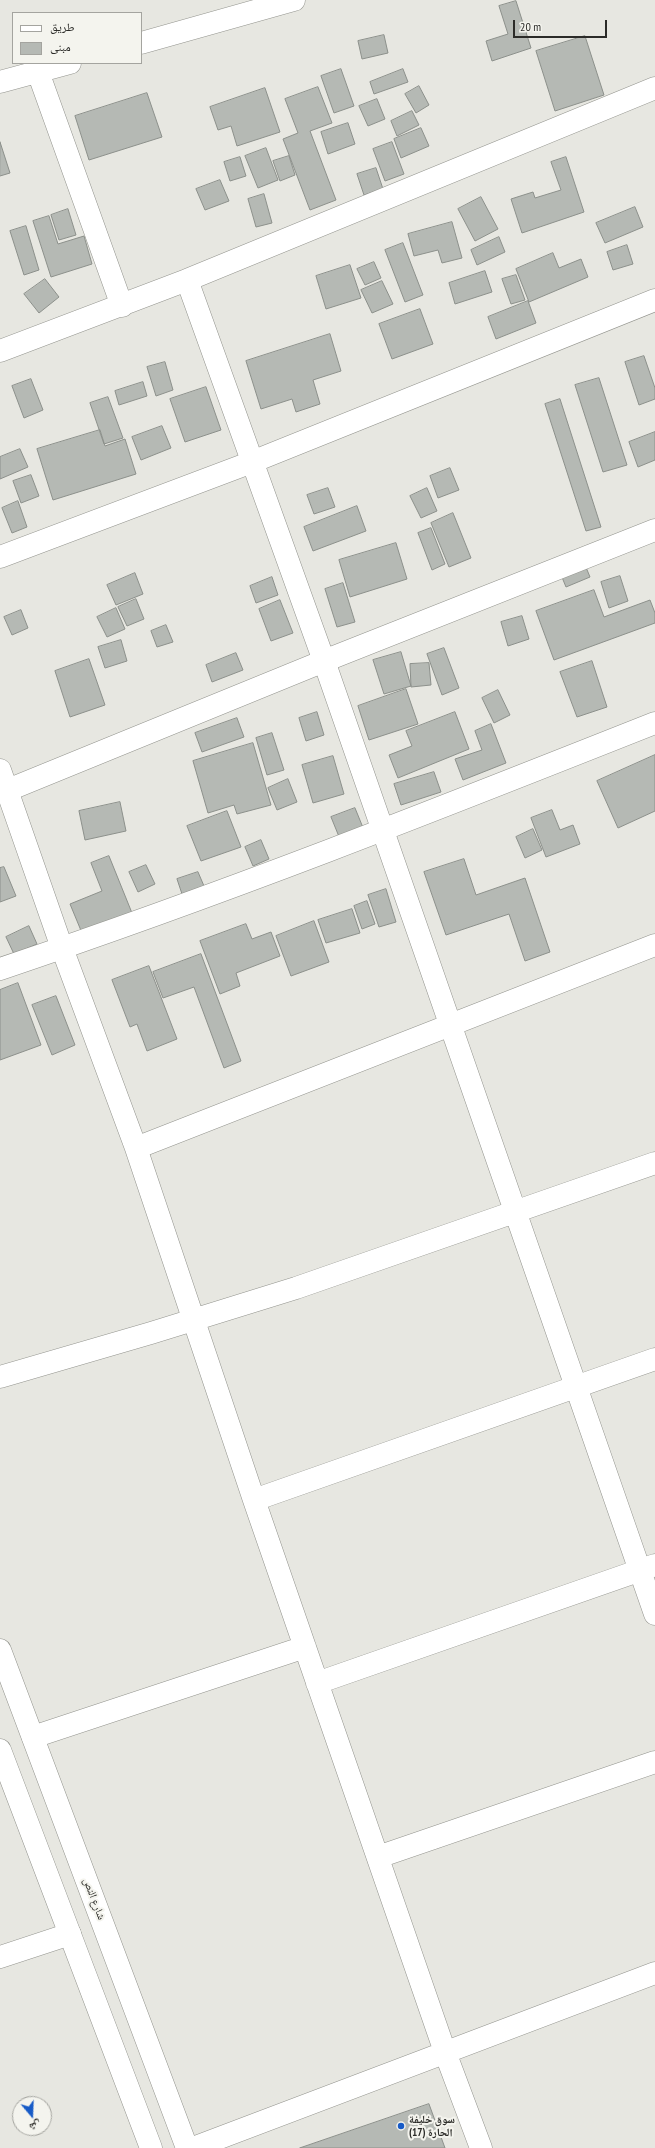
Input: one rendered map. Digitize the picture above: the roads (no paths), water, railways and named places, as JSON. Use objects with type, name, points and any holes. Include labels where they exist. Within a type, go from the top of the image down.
[{"type":"street","points":[[142,43],[294,0]]},
{"type":"street","points":[[0,82],[66,64]]},
{"type":"street","points":[[38,72],[122,306]]},
{"type":"street","points":[[0,351],[122,306],[187,280],[655,88]]},
{"type":"street","points":[[187,280],[324,661],[450,1026],[516,1211],[575,1387],[647,1568],[655,1614]]},
{"type":"street","points":[[0,557],[252,462],[655,300]]},
{"type":"street","points":[[481,2148],[445,2052],[317,1683],[136,1148],[62,948],[4,780],[324,661],[655,530]]},
{"type":"street","points":[[0,969],[62,948],[382,831],[655,723]]},
{"type":"street","points":[[136,1148],[655,945]]},
{"type":"street","points":[[0,1377],[194,1320],[344,1272],[655,1162]]},
{"type":"street","points":[[254,1500],[655,1359]]},
{"type":"street","points":[[317,1683],[647,1568]]},
{"type":"street","points":[[33,1737],[305,1646]]},
{"type":"street","name":"شارع النص","points":[[0,1650],[187,2148]]},
{"type":"street","points":[[0,1750],[152,2148]]},
{"type":"street","points":[[378,1857],[655,1762]]},
{"type":"street","points":[[0,1957],[70,1934]]},
{"type":"street","points":[[194,2148],[655,1973]]},
{"type":"place","name":"سوق خليفة الحارة (17)","points":[[401,2126]]}]
